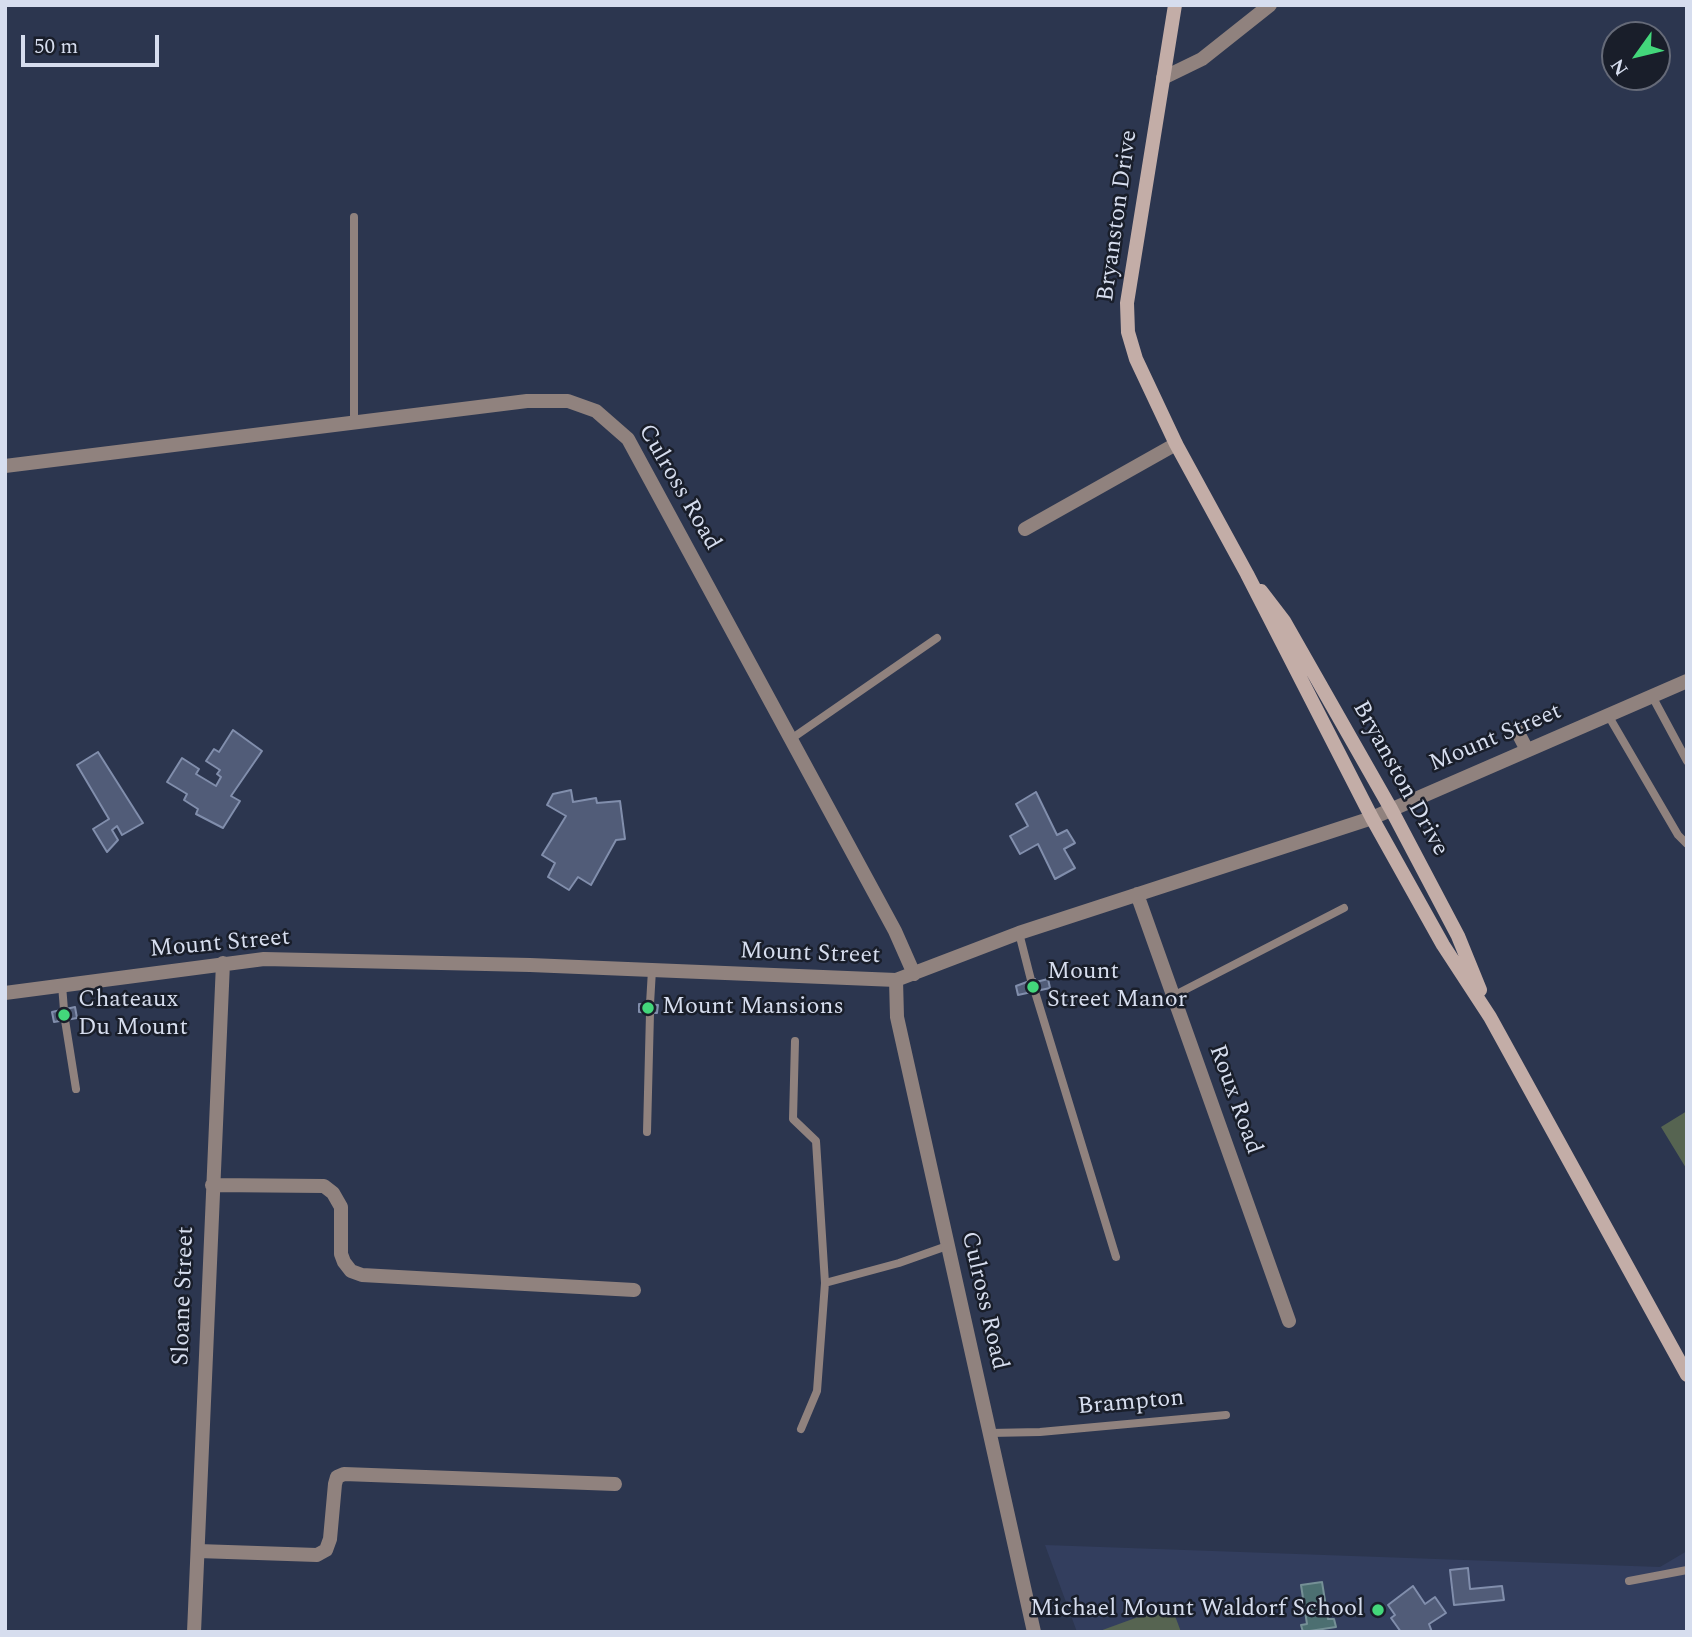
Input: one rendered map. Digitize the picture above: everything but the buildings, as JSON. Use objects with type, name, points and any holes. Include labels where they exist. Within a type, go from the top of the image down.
[{"type":"main road","name":"Bryanston Drive","points":[[1175,5],[1127,303],[1128,331],[1136,359],[1176,444],[1247,574],[1372,818],[1443,945],[1490,1017],[1687,1375]]},
{"type":"main road","name":"Bryanston Drive","points":[[1247,574],[1284,621],[1391,809],[1458,936],[1490,1017]]},
{"type":"street","points":[[1163,78],[1202,59],[1270,5]]},
{"type":"street","name":"Culross Road","points":[[5,466],[552,399],[568,401],[596,411],[613,423],[628,439],[895,931],[914,974]]},
{"type":"street","points":[[1025,529],[1176,444]]},
{"type":"street","name":"Mount Street","points":[[5,993],[264,959],[896,979],[1019,933],[1372,818],[1687,681]]},
{"type":"street","points":[[1516,729],[1527,750]]},
{"type":"street","name":"Roux Road","points":[[1137,894],[1289,1321]]},
{"type":"street","name":"Sloane Street","points":[[194,1632],[223,963]]},
{"type":"street","name":"Culross Road","points":[[896,979],[897,1017],[1034,1632]]},
{"type":"street","points":[[212,1185],[324,1186],[333,1193],[341,1207],[341,1254],[344,1262],[351,1271],[362,1275],[635,1290]]},
{"type":"street","points":[[198,1550],[317,1555],[326,1550],[330,1539],[335,1484],[337,1477],[344,1474],[615,1484]]},
{"type":"lane","points":[[354,216],[354,423]]},
{"type":"lane","points":[[791,740],[937,638]]},
{"type":"lane","points":[[1652,696],[1687,761]]},
{"type":"lane","points":[[1608,715],[1678,835],[1687,844]]},
{"type":"lane","points":[[1677,744],[1687,740]]},
{"type":"lane","points":[[1172,996],[1344,908]]},
{"type":"lane","points":[[1019,933],[1031,980]]},
{"type":"lane","points":[[647,1132],[652,970]]},
{"type":"lane","points":[[62,985],[64,1010]]},
{"type":"lane","points":[[1035,992],[1115,1257]]},
{"type":"lane","points":[[65,1020],[76,1089]]},
{"type":"lane","points":[[795,1041],[793,1119],[816,1142],[825,1283],[817,1391],[801,1429]]},
{"type":"lane","points":[[825,1283],[899,1263],[947,1246]]},
{"type":"lane","name":"Brampton","points":[[990,1433],[1040,1432],[1226,1415]]},
{"type":"lane","points":[[1629,1581],[1687,1570]]},
{"type":"shaded area","points":[[1687,1111],[1687,1167],[1686,1168],[1661,1127]]},
{"type":"shaded area","name":"Michael Mount Waldorf School","points":[[1045,1545],[1660,1567],[1687,1551],[1687,1632],[1077,1632]]},
{"type":"shaded area","points":[[1322,1582],[1328,1619],[1334,1619],[1336,1627],[1303,1632],[1301,1625],[1307,1624],[1301,1585]]},
{"type":"shaded area","points":[[1171,1605],[1181,1632],[1097,1632]]},
{"type":"place","name":"Mount Street Manor","points":[[1033,987]]},
{"type":"place","name":"Mount Mansions","points":[[648,1008]]},
{"type":"place","name":"Chateaux Du Mount","points":[[64,1015]]},
{"type":"place","name":"Michael Mount Waldorf School","points":[[1378,1610]]}]
